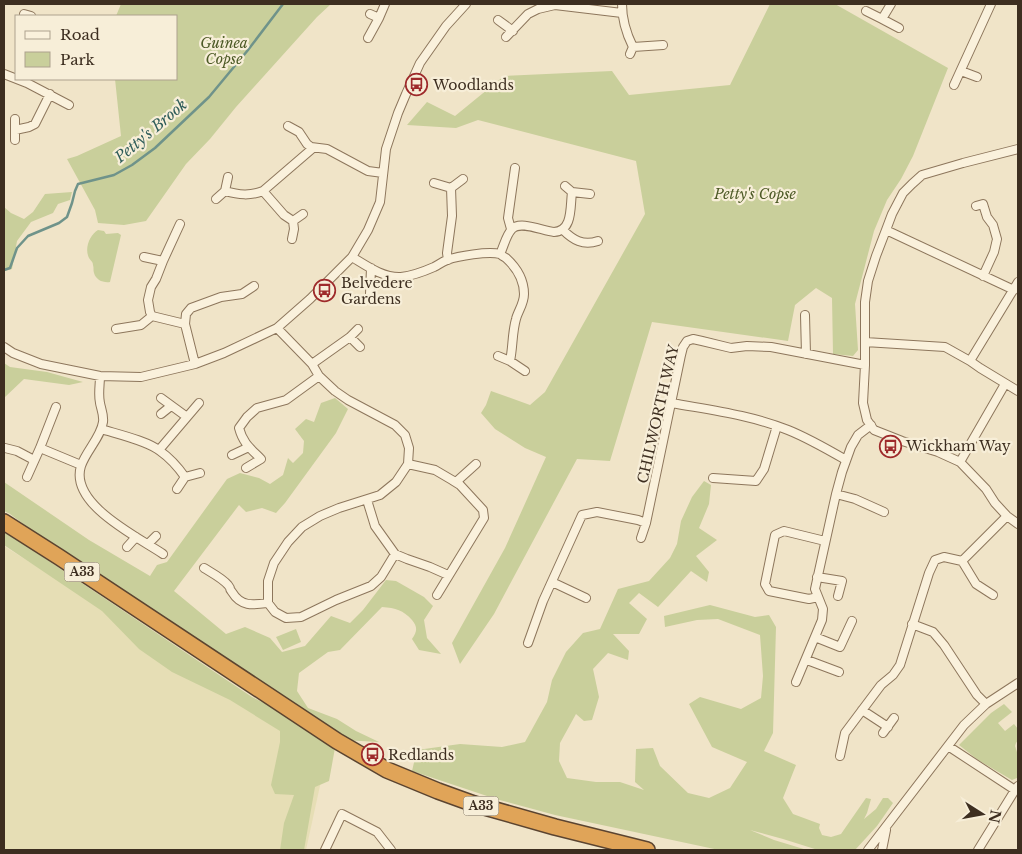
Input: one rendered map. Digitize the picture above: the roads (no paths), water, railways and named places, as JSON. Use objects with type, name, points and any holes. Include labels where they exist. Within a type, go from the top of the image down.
[{"type":"highway","name":"A33","points":[[4,522],[337,741],[388,770],[438,792],[474,804],[554,827],[647,850]]},
{"type":"street","points":[[368,38],[385,4]]},
{"type":"street","points":[[4,347],[13,353],[41,364],[100,376],[141,377],[195,364],[224,353],[277,328],[310,299],[352,257],[368,230],[380,202],[386,149],[398,113],[420,63],[446,26],[466,4]]},
{"type":"street","points":[[622,4],[622,13],[632,50],[663,45]]},
{"type":"street","points":[[882,19],[891,4]]},
{"type":"street","points":[[954,85],[991,4]]},
{"type":"street","points":[[506,37],[528,14],[538,9],[555,5],[622,13]]},
{"type":"street","points":[[866,11],[899,28]]},
{"type":"street","points":[[370,14],[379,18]]},
{"type":"street","points":[[498,20],[513,31]]},
{"type":"street","points":[[961,70],[977,76]]},
{"type":"street","points":[[27,81],[69,105]]},
{"type":"street","points":[[16,130],[35,124],[50,94]]},
{"type":"street","points":[[15,118],[15,140]]},
{"type":"street","points":[[288,126],[300,129],[307,144],[313,148],[327,150],[368,170],[383,173]]},
{"type":"street","points":[[225,191],[241,195],[254,195],[263,191],[313,148]]},
{"type":"street","points":[[1018,149],[922,175],[903,194],[892,214],[876,256],[864,302],[865,365],[862,404],[866,417],[874,430],[938,452],[960,462],[986,489],[994,503],[1006,516],[1018,524]]},
{"type":"street","points":[[511,229],[508,218],[515,168]]},
{"type":"street","points":[[216,199],[225,191],[228,177]]},
{"type":"street","points":[[451,188],[463,178]]},
{"type":"street","points":[[434,183],[451,188]]},
{"type":"street","points":[[565,186],[572,192],[590,194]]},
{"type":"street","points":[[448,260],[447,253],[452,216],[451,188]]},
{"type":"street","points":[[263,191],[284,215],[293,221],[292,239]]},
{"type":"street","points":[[500,254],[511,229],[515,226],[519,225],[549,232],[563,230],[569,222],[572,192]]},
{"type":"street","points":[[976,206],[983,204],[987,217],[994,225],[997,239],[994,252],[983,276]]},
{"type":"street","points":[[293,221],[303,214]]},
{"type":"street","points":[[152,316],[148,300],[151,287],[180,224]]},
{"type":"street","points":[[563,230],[576,241],[587,244],[598,241]]},
{"type":"street","points":[[886,230],[1014,290]]},
{"type":"street","points":[[352,257],[383,274],[400,277],[424,271],[448,260],[476,253],[500,254],[518,271],[524,294],[522,306],[516,319],[510,361]]},
{"type":"street","points":[[144,257],[162,261]]},
{"type":"street","points":[[370,294],[371,268]]},
{"type":"street","points":[[970,361],[1018,282]]},
{"type":"street","points":[[195,364],[185,324],[186,314],[191,308],[221,297],[236,298],[254,286]]},
{"type":"street","points":[[805,315],[806,354]]},
{"type":"street","points":[[152,316],[185,324]]},
{"type":"street","points":[[116,329],[141,325],[152,316]]},
{"type":"street","points":[[277,328],[312,364],[319,376],[335,391],[395,425],[405,435],[409,448],[408,464],[396,482],[380,495],[320,516],[302,527],[288,542],[274,563],[268,581],[268,603],[276,612],[286,618],[301,617],[371,586],[381,578],[395,554]]},
{"type":"street","points":[[312,364],[350,337],[358,329]]},
{"type":"street","points":[[350,337],[360,347]]},
{"type":"street","name":"CHILWORTH WAY","points":[[641,538],[646,523],[683,347],[687,341],[702,341],[731,348],[747,346],[771,347],[865,365]]},
{"type":"street","points":[[865,342],[945,347],[1018,391]]},
{"type":"street","points":[[498,356],[525,371]]},
{"type":"street","points":[[100,376],[100,405],[103,422],[81,465],[80,482],[84,492],[105,516],[163,554]]},
{"type":"street","points":[[246,468],[261,459],[248,447],[242,438],[239,428],[247,417],[257,408],[286,400],[319,376]]},
{"type":"street","points":[[960,462],[1005,384]]},
{"type":"street","points":[[161,398],[187,417]]},
{"type":"street","points":[[159,450],[199,403]]},
{"type":"street","points":[[672,403],[777,426],[813,441],[846,460]]},
{"type":"street","points":[[161,414],[171,406]]},
{"type":"street","points":[[27,477],[56,407]]},
{"type":"street","points":[[796,682],[807,660],[822,620],[823,609],[815,589],[836,494],[851,447],[858,435],[871,425]]},
{"type":"street","points":[[713,478],[756,481],[764,469],[777,426]]},
{"type":"street","points":[[101,429],[148,444],[159,450],[185,477]]},
{"type":"street","points":[[232,455],[248,447]]},
{"type":"street","points":[[5,448],[19,448],[34,460]]},
{"type":"street","points":[[40,448],[81,465]]},
{"type":"street","points":[[408,464],[435,470],[456,482],[483,510],[484,518],[437,595]]},
{"type":"street","points":[[456,482],[476,464]]},
{"type":"street","points":[[177,489],[185,477],[200,472]]},
{"type":"street","points":[[836,494],[855,499],[884,512]]},
{"type":"street","points":[[367,500],[375,526],[395,554],[448,575]]},
{"type":"street","points":[[528,643],[543,602],[582,515],[597,512],[646,523]]},
{"type":"street","points":[[962,561],[1006,516]]},
{"type":"street","points":[[818,597],[809,599],[769,591],[765,584],[775,535],[784,531],[825,541]]},
{"type":"street","points":[[148,544],[156,536]]},
{"type":"street","points":[[127,547],[136,537]]},
{"type":"street","points":[[840,756],[845,733],[881,685],[896,671],[935,560],[944,557],[962,561],[976,584],[993,595]]},
{"type":"street","points":[[204,568],[225,583],[240,601],[254,605],[268,603]]},
{"type":"street","points":[[817,577],[842,581],[838,596]]},
{"type":"street","points":[[552,582],[586,598]]},
{"type":"street","points":[[815,638],[840,647],[852,621]]},
{"type":"street","points":[[912,624],[933,632],[944,645],[977,695],[986,704]]},
{"type":"street","points":[[807,660],[839,672]]},
{"type":"street","points":[[868,850],[964,725],[986,704],[1018,683]]},
{"type":"street","points":[[862,710],[885,730],[894,718]]},
{"type":"street","points":[[948,746],[1017,788],[982,849]]},
{"type":"street","points":[[325,850],[342,814],[377,832],[391,850]]},
{"type":"street","points":[[882,850],[886,828]]},
{"type":"waterway","name":"Petty's Brook","points":[[4,270],[10,268],[17,248],[28,236],[59,223],[67,217],[78,184],[114,175],[132,165],[155,148],[209,97],[283,4]]},
{"type":"place","name":"Woodlands","points":[[417,85]]},
{"type":"place","name":"Belvedere Gardens","points":[[325,291]]},
{"type":"place","name":"Wickham Way","points":[[890,446]]},
{"type":"place","name":"Redlands","points":[[372,755]]},
{"type":"park label","name":"Guinea Copse","points":[[224,52]]},
{"type":"park label","name":"Petty's Copse","points":[[755,194]]}]
